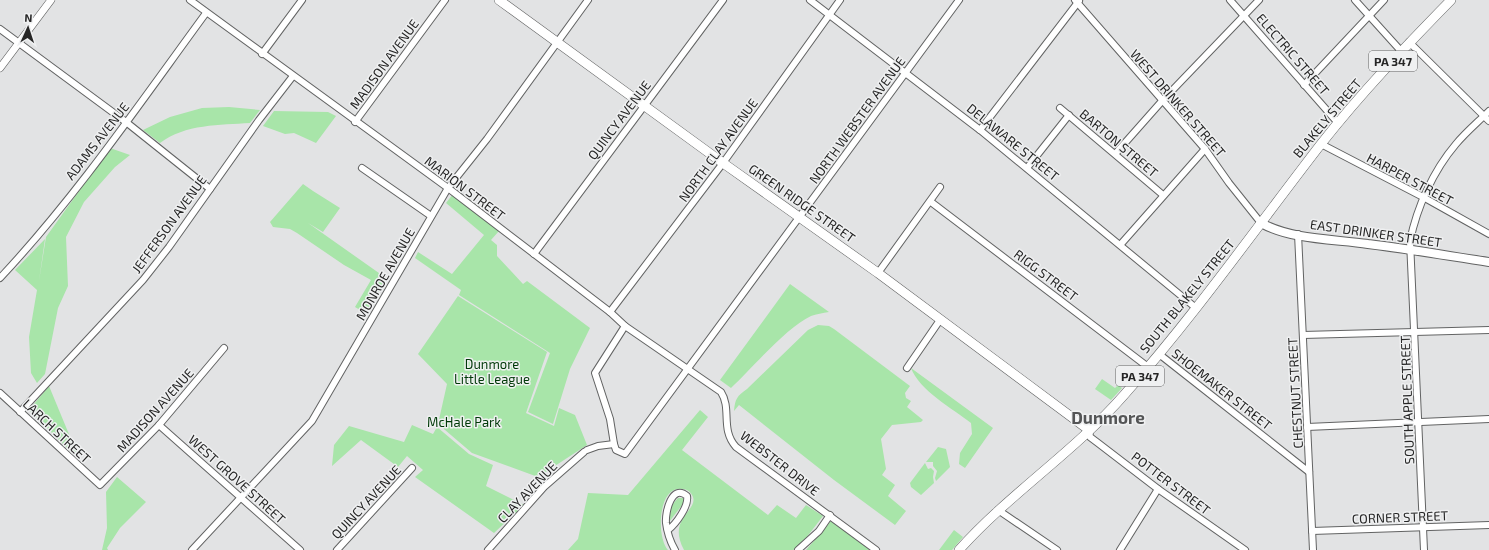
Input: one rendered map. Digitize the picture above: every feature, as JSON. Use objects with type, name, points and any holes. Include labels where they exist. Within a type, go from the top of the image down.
[{"type":"main road","name":"GREEN RIDGE STREET","points":[[500,0],[723,164],[801,217],[878,273],[1089,430]]},
{"type":"main road","name":"BLAKELY STREET","points":[[1261,223],[1338,123],[1409,42],[1451,0]]},
{"type":"main road","name":"EAST DRINKER STREET","points":[[1261,223],[1278,230],[1298,234],[1410,249],[1489,262]]},
{"type":"main road","name":"SOUTH BLAKELY STREET","points":[[959,550],[998,510],[1058,459],[1100,420],[1124,395],[1196,308],[1261,223]]},
{"type":"street","points":[[0,68],[51,0]]},
{"type":"street","name":"MARION STREET","points":[[190,0],[355,122],[448,188],[610,312],[625,326],[689,369],[720,392],[725,398]]},
{"type":"street","points":[[262,54],[302,0]]},
{"type":"street","name":"MADISON AVENUE","points":[[355,122],[445,0]]},
{"type":"street","name":"MONROE AVENUE","points":[[192,550],[312,421],[448,188],[588,0]]},
{"type":"street","name":"QUINCY AVENUE","points":[[534,254],[722,0]]},
{"type":"street","name":"DELAWARE STREET","points":[[810,0],[980,130],[1121,244],[1155,275],[1196,308]]},
{"type":"street","name":"NORTH CLAY AVENUE","points":[[610,312],[723,164],[840,0]]},
{"type":"street","name":"NORTH WEBSTER AVENUE","points":[[689,369],[959,0]]},
{"type":"street","name":"ELECTRIC STREET","points":[[1230,0],[1338,123]]},
{"type":"street","points":[[1116,153],[1162,101],[1259,0]]},
{"type":"street","points":[[1355,0],[1401,51]]},
{"type":"street","points":[[1304,85],[1384,0]]},
{"type":"street","points":[[980,130],[1077,1]]},
{"type":"street","name":"WEST DRINKER STREET","points":[[1077,1],[1162,101],[1206,149],[1261,223]]},
{"type":"street","name":"ADAMS AVENUE","points":[[0,278],[28,248],[126,122],[206,13]]},
{"type":"street","points":[[0,29],[126,122],[210,188]]},
{"type":"street","points":[[1409,42],[1487,114],[1489,121]]},
{"type":"street","name":"JEFFERSON AVENUE","points":[[20,412],[143,280],[171,245],[210,188],[293,76]]},
{"type":"street","name":"BARTON STREET","points":[[1060,108],[1116,153],[1163,195]]},
{"type":"street","name":"SOUTH APPLE STREET","points":[[1424,550],[1410,249],[1412,231],[1423,197],[1451,150],[1487,114]]},
{"type":"street","points":[[1027,168],[1069,115]]},
{"type":"street","name":"HARPER STREET","points":[[1321,144],[1423,197],[1489,234]]},
{"type":"street","points":[[1121,244],[1163,195],[1206,149]]},
{"type":"street","points":[[362,168],[431,216]]},
{"type":"street","points":[[878,273],[931,202],[940,187]]},
{"type":"street","name":"RIGG STREET","points":[[931,202],[1148,367]]},
{"type":"street","name":"CHESTNUT STREET","points":[[1298,234],[1314,549]]},
{"type":"street","points":[[907,368],[940,320]]},
{"type":"street","points":[[625,326],[595,373],[610,419],[614,444],[616,450],[621,454],[627,453],[689,369]]},
{"type":"street","points":[[1303,335],[1489,330]]},
{"type":"street","name":"MADISON AVENUE","points":[[100,485],[159,425],[224,348]]},
{"type":"street","name":"SHOEMAKER STREET","points":[[1159,354],[1309,472]]},
{"type":"street","name":"LARCH STREET","points":[[0,393],[100,485]]},
{"type":"street","name":"WEBSTER DRIVE","points":[[725,398],[727,428],[736,447],[876,550]]},
{"type":"street","points":[[1307,427],[1489,419]]},
{"type":"street","name":"WEST GROVE STREET","points":[[159,425],[300,550]]},
{"type":"street","name":"POTTER STREET","points":[[1089,430],[1090,437],[1158,489],[1245,550]]},
{"type":"street","name":"CLAY AVENUE","points":[[488,550],[544,487],[586,451],[603,445],[614,444]]},
{"type":"street","name":"QUINCY AVENUE","points":[[337,550],[412,468]]},
{"type":"street","points":[[1120,550],[1158,489]]},
{"type":"street","points":[[668,530],[674,526],[687,506],[687,496],[684,494],[680,493],[672,496],[668,504],[666,524],[668,530],[676,550]]},
{"type":"street","points":[[998,510],[1057,550]]},
{"type":"street","points":[[798,550],[819,530],[830,515]]},
{"type":"street","name":"CORNER STREET","points":[[1312,531],[1489,525]]},
{"type":"green space","points":[[229,107],[260,110],[250,123],[215,125],[192,129],[180,132],[160,143],[143,130],[170,117],[202,108]]},
{"type":"green space","points":[[274,111],[328,112],[336,116],[316,143],[294,133],[285,134],[263,126]]},
{"type":"green space","points":[[110,148],[130,155],[115,167],[84,202],[66,237],[68,286],[58,308],[45,374],[37,383],[31,373],[29,337],[37,290],[15,270],[45,239],[39,281],[46,237]]},
{"type":"green space","points":[[303,184],[340,208],[323,232],[308,223],[386,278],[367,314],[355,307],[371,280],[344,265],[297,233],[290,229],[273,227],[270,222]]},
{"type":"green space","points":[[453,194],[499,231],[491,240],[497,245],[497,256],[523,284],[527,281],[590,328],[570,369],[553,424],[528,412],[550,353],[459,295],[461,290],[415,258],[418,252],[452,274],[484,235],[446,203]]},
{"type":"green space","points":[[790,284],[829,312],[811,316],[791,329],[731,388],[720,380]]},
{"type":"green space","name":"Dunmore Little League","points":[[458,296],[547,352],[526,413],[554,426],[559,408],[575,415],[587,445],[538,477],[472,453],[438,424],[447,384],[418,354]]},
{"type":"green space","points":[[818,325],[829,326],[834,329],[910,386],[905,393],[906,398],[911,401],[907,407],[923,420],[921,422],[892,425],[881,439],[886,469],[882,475],[895,485],[888,496],[906,511],[895,525],[834,480],[739,405],[734,411],[735,403],[739,396],[808,330]]},
{"type":"green space","points":[[911,368],[993,428],[965,468],[959,464],[960,453],[972,434],[971,423],[921,384]]},
{"type":"green space","points":[[1102,379],[1115,388],[1118,385],[1122,388],[1111,400],[1095,389]]},
{"type":"green space","points":[[49,386],[78,456],[73,454],[29,410]]},
{"type":"green space","points":[[700,410],[708,417],[682,450],[768,515],[777,505],[796,518],[806,505],[823,516],[803,542],[793,550],[684,550],[680,539],[679,530],[681,522],[694,500],[690,492],[682,489],[674,490],[668,495],[664,503],[661,524],[664,543],[668,550],[568,550],[578,539],[588,493],[628,495]]},
{"type":"green space","points":[[412,425],[433,434],[437,427],[469,454],[493,465],[486,486],[524,505],[494,533],[415,477],[423,470],[407,456],[398,467],[361,440],[332,466],[334,445],[349,426],[404,442]]},
{"type":"green space","points":[[938,447],[946,449],[950,467],[936,481],[935,478],[937,471],[933,466],[933,462],[926,462]]},
{"type":"green space","points":[[925,463],[928,469],[931,468],[934,471],[934,483],[921,495],[911,487],[910,483]]},
{"type":"green space","points":[[117,477],[146,502],[120,528],[107,548],[108,550],[102,550],[107,528],[106,492]]},
{"type":"green space","points":[[678,498],[683,498],[683,504],[669,522],[671,506]]},
{"type":"green space","points":[[831,521],[870,550],[806,550]]},
{"type":"green space","points":[[954,530],[963,537],[952,550],[939,550]]},
{"type":"district","name":"Dunmore","points":[[1108,417]]},
{"type":"park label","name":"McHale Park","points":[[464,422]]}]
